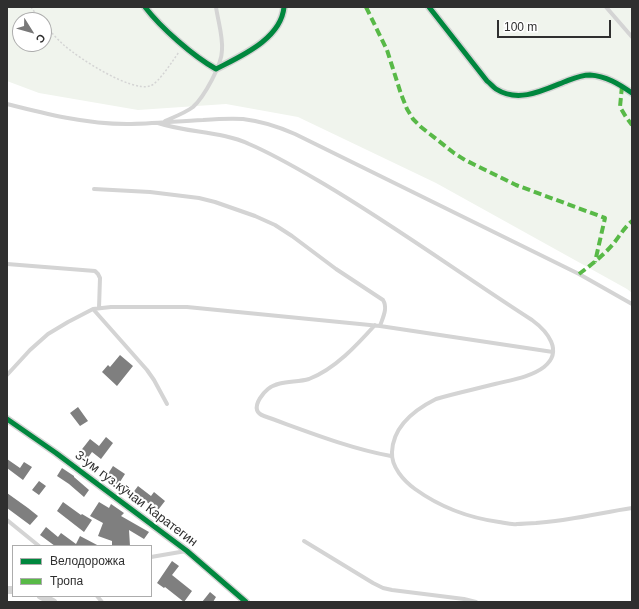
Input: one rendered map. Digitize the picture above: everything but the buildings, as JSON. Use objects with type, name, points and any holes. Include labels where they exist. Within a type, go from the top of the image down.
[{"type":"street","points":[[145,7],[183,45],[208,65],[216,69],[238,58],[266,39],[280,23],[284,12],[284,7]]},
{"type":"street","points":[[429,7],[487,81],[496,89],[506,94],[526,96],[578,76],[589,75],[600,76],[612,80],[632,93]]},
{"type":"street","name":"3-ум гуз.кӯчаи Каратегин","points":[[7,420],[56,453],[188,551],[246,602]]},
{"type":"street","points":[[43,597],[53,602]]},
{"type":"lane","points":[[161,122],[185,112],[192,107],[198,102],[209,85],[221,58],[222,49],[216,7]]},
{"type":"lane","points":[[606,7],[632,37]]},
{"type":"lane","points":[[7,104],[85,121],[126,124],[242,119],[256,121],[283,129],[579,274],[632,304]]},
{"type":"lane","points":[[161,122],[173,127],[238,139],[298,169],[398,230],[536,323],[546,332],[552,341],[553,352],[548,363],[544,367],[510,381],[436,399],[426,403],[405,420],[394,440],[392,456],[394,465],[410,486],[421,494],[450,509],[486,520],[516,525],[569,519],[632,508]]},
{"type":"lane","points":[[94,189],[150,192],[199,198],[255,216],[275,225],[292,236],[336,269],[383,300],[386,304],[386,309],[378,325],[342,358],[318,375],[305,380],[272,386],[260,397],[257,410],[264,416],[344,444],[369,452],[392,456]]},
{"type":"lane","points":[[7,264],[95,272],[100,278],[99,308]]},
{"type":"lane","points":[[7,375],[44,337],[68,322],[93,309],[128,306],[187,307],[378,325],[553,352]]},
{"type":"lane","points":[[93,309],[148,370],[167,404]]},
{"type":"lane","points":[[7,520],[38,545]]},
{"type":"lane","points":[[304,541],[383,588],[476,602]]},
{"type":"lane","points":[[152,557],[188,551]]},
{"type":"path","points":[[52,33],[64,46],[90,63],[127,84],[141,87],[150,86],[157,81],[168,68],[183,45]]},
{"type":"shaded area","points":[[7,7],[632,7],[632,293],[436,183],[298,117],[226,104],[138,110],[39,93],[7,81]]},
{"type":"marked path","points":[[366,7],[387,50],[401,94],[413,119],[421,127],[465,160],[516,185],[605,218],[595,262]]},
{"type":"marked path","points":[[622,86],[620,107],[632,125]]},
{"type":"marked path","points":[[579,274],[606,252],[632,221]]},
{"type":"cycle path","points":[[145,7],[178,41],[197,57],[216,69],[248,52],[268,37],[276,28],[284,7]]},
{"type":"cycle path","points":[[429,7],[487,81],[496,89],[504,93],[513,95],[530,94],[539,92],[576,77],[590,75],[612,81],[632,93]]},
{"type":"cycle path","points":[[7,419],[56,453],[187,551],[246,602]]}]
